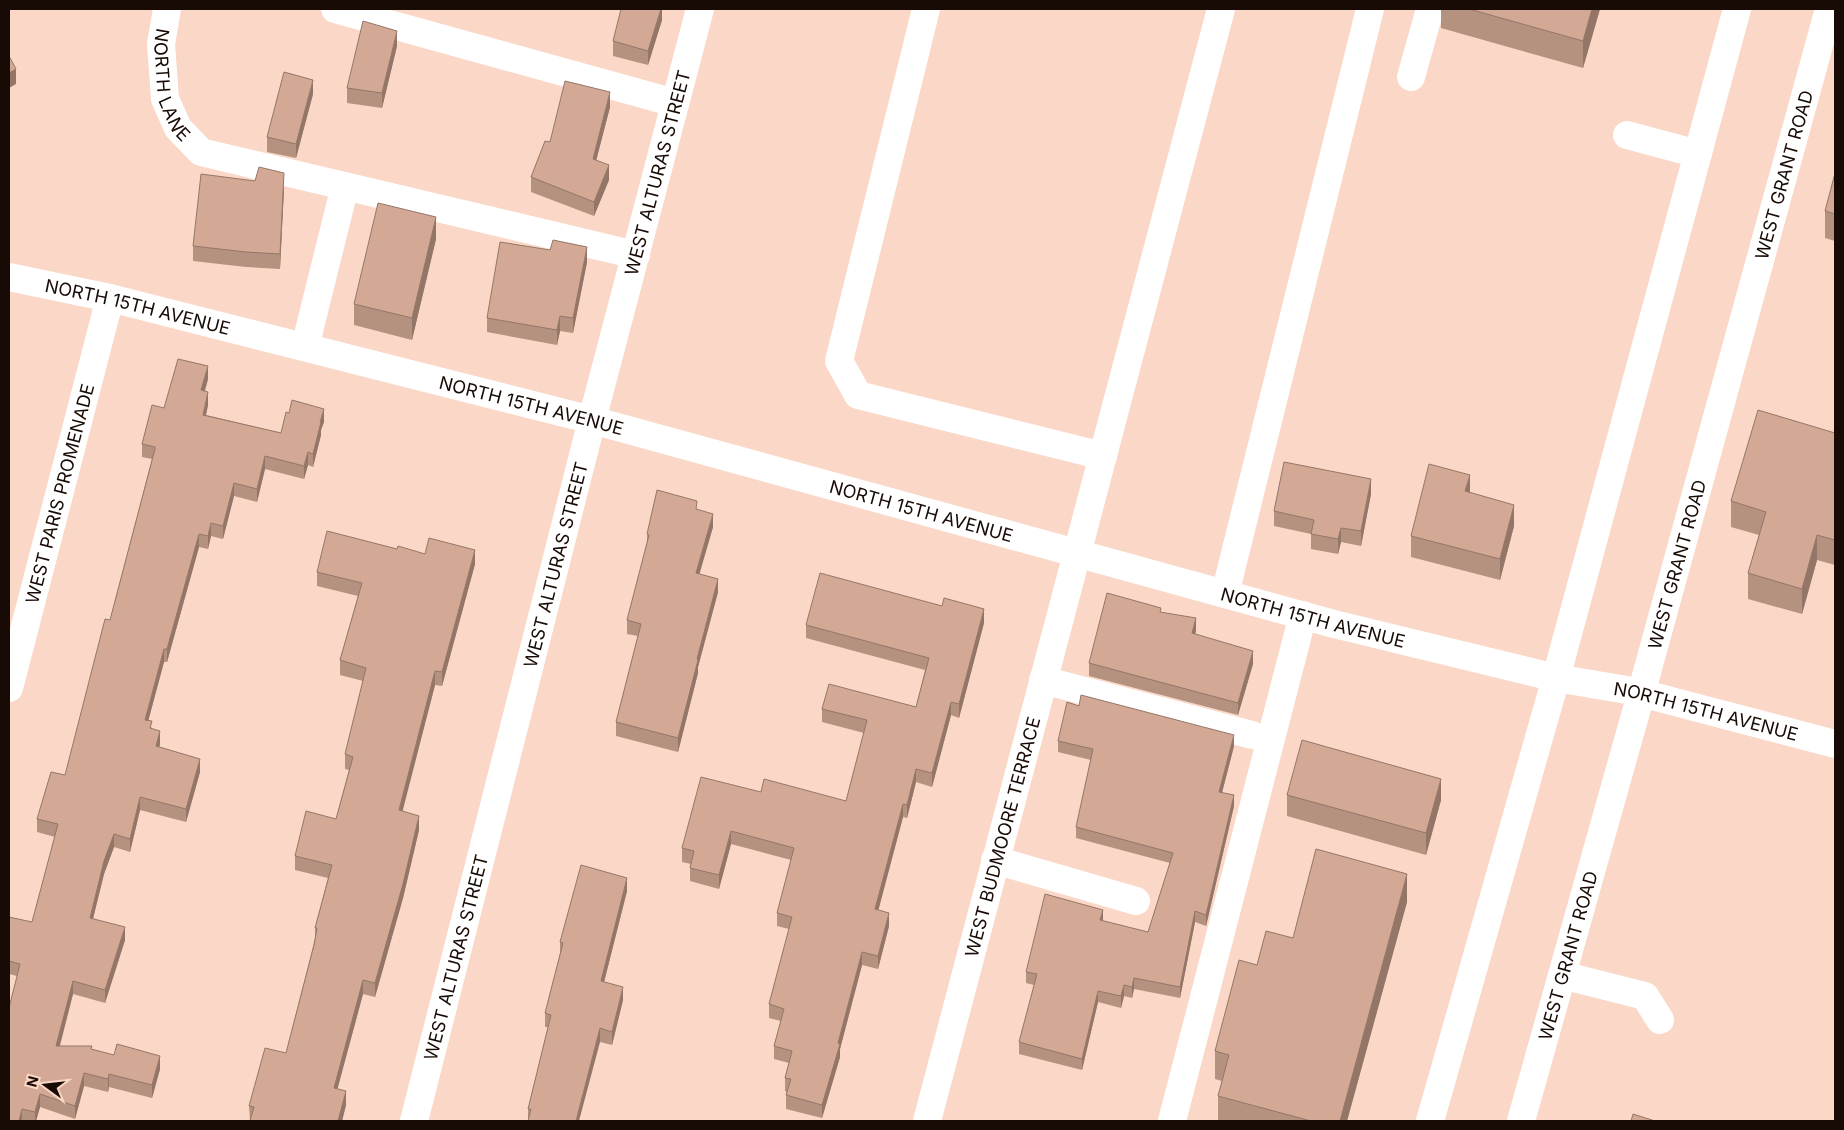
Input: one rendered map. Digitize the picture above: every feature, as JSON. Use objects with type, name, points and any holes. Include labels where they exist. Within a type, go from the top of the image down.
[{"type":"street","name":"NORTH LANE","points":[[167,9],[161,44],[165,99],[178,128],[201,152],[345,186]]},
{"type":"street","points":[[335,9],[675,103]]},
{"type":"street","name":"WEST ALTURAS STREET","points":[[414,1121],[592,420],[700,9]]},
{"type":"street","points":[[926,9],[840,361],[858,395],[1102,456]]},
{"type":"street","name":"WEST BUDMOORE TERRACE","points":[[927,1121],[1221,9]]},
{"type":"street","points":[[1226,594],[1370,9]]},
{"type":"street","points":[[1412,77],[1430,9]]},
{"type":"street","points":[[1430,1121],[1556,678],[1737,9]]},
{"type":"street","name":"WEST GRANT ROAD","points":[[1521,1121],[1831,11]]},
{"type":"street","points":[[1627,135],[1698,154]]},
{"type":"street","points":[[306,347],[345,186],[636,255]]},
{"type":"street","name":"NORTH 15TH AVENUE","points":[[9,276],[110,298],[592,420],[1303,615],[1556,678],[1641,694],[1835,744]]},
{"type":"street","name":"WEST PARIS PROMENADE","points":[[9,688],[110,298]]},
{"type":"street","points":[[1172,1121],[1303,615]]},
{"type":"street","points":[[1043,680],[1252,735]]},
{"type":"street","points":[[995,860],[1136,901]]},
{"type":"street","points":[[1562,975],[1645,996],[1660,1020]]},
{"type":"building","points":[[621,9],[661,9],[648,51],[613,41]]},
{"type":"building","points":[[1469,9],[1592,9],[1583,41]]},
{"type":"building","points":[[363,21],[397,31],[382,93],[347,88]]},
{"type":"building","points":[[9,56],[16,69],[9,73]]},
{"type":"building","points":[[284,72],[313,80],[296,144],[267,137]]},
{"type":"building","points":[[565,81],[610,92],[593,159],[609,165],[594,202],[531,177],[545,141],[550,142]]},
{"type":"building","points":[[259,167],[284,173],[280,254],[193,246],[201,174],[255,181]]},
{"type":"building","points":[[1835,173],[1835,214],[1825,211]]},
{"type":"building","points":[[378,203],[436,217],[412,318],[354,304]]},
{"type":"building","points":[[553,240],[587,247],[573,318],[560,316],[557,330],[487,318],[500,242],[550,250]]},
{"type":"building","points":[[178,359],[208,366],[201,390],[208,392],[203,415],[281,433],[286,412],[289,413],[292,400],[324,409],[313,454],[308,452],[304,466],[265,456],[257,489],[234,483],[223,526],[211,523],[208,536],[199,534],[167,649],[164,649],[145,720],[152,721],[150,728],[160,731],[156,746],[200,759],[186,809],[140,797],[130,839],[114,834],[104,861],[90,918],[125,927],[105,990],[73,981],[56,1046],[92,1046],[91,1049],[114,1055],[117,1044],[160,1056],[152,1085],[109,1074],[108,1079],[84,1073],[75,1106],[40,1094],[35,1112],[22,1109],[19,1121],[9,1121],[9,1008],[20,964],[9,961],[9,917],[32,922],[58,824],[37,819],[51,772],[65,775],[105,619],[110,620],[155,449],[155,447],[142,444],[152,405],[164,408]]},
{"type":"building","points":[[1758,410],[1835,433],[1835,540],[1817,535],[1802,589],[1748,573],[1766,512],[1731,501]]},
{"type":"building","points":[[1284,462],[1371,479],[1361,531],[1341,528],[1338,539],[1311,534],[1314,520],[1274,511]]},
{"type":"building","points":[[1429,464],[1470,475],[1465,491],[1514,505],[1500,559],[1411,536]]},
{"type":"building","points":[[657,490],[697,501],[696,509],[713,514],[696,573],[718,579],[678,738],[616,722],[641,624],[627,620],[649,535],[647,534]]},
{"type":"building","points":[[327,531],[397,549],[398,546],[425,554],[429,538],[475,550],[442,672],[435,671],[399,810],[419,816],[403,884],[375,983],[363,980],[334,1088],[346,1091],[338,1121],[250,1121],[254,1107],[249,1106],[265,1048],[286,1053],[314,945],[317,928],[315,928],[332,865],[295,856],[306,811],[336,819],[353,757],[345,754],[366,668],[340,660],[362,583],[317,572]]},
{"type":"building","points":[[820,573],[942,606],[944,598],[984,609],[959,704],[951,702],[932,773],[916,769],[907,805],[903,804],[875,909],[889,913],[878,956],[862,952],[838,1043],[840,1044],[822,1105],[786,1095],[791,1079],[785,1078],[792,1051],[774,1046],[784,1009],[769,1004],[792,917],[777,913],[794,848],[731,831],[719,875],[690,868],[694,851],[682,848],[701,777],[761,792],[764,779],[846,801],[867,720],[822,709],[829,684],[916,707],[929,658],[806,625]]},
{"type":"building","points":[[1107,593],[1161,608],[1160,612],[1196,618],[1192,633],[1253,651],[1238,703],[1089,663]]},
{"type":"building","points":[[1081,695],[1234,735],[1219,792],[1234,795],[1206,915],[1195,911],[1180,987],[1134,978],[1132,987],[1124,985],[1121,996],[1098,991],[1082,1059],[1019,1042],[1037,974],[1026,972],[1045,894],[1103,910],[1100,920],[1148,932],[1173,853],[1076,827],[1093,749],[1058,741],[1067,702],[1079,706]]},
{"type":"building","points":[[1302,740],[1441,779],[1426,833],[1287,795]]},
{"type":"building","points":[[1316,849],[1407,874],[1340,1121],[1311,1121],[1218,1096],[1229,1055],[1215,1051],[1239,960],[1257,965],[1266,931],[1293,938]]},
{"type":"building","points":[[581,865],[627,878],[601,981],[623,987],[612,1032],[600,1028],[576,1121],[528,1121],[531,1109],[528,1109],[551,1015],[545,1013],[563,943],[560,942]]},
{"type":"building","points":[[1633,1114],[1655,1121],[1631,1121]]}]
